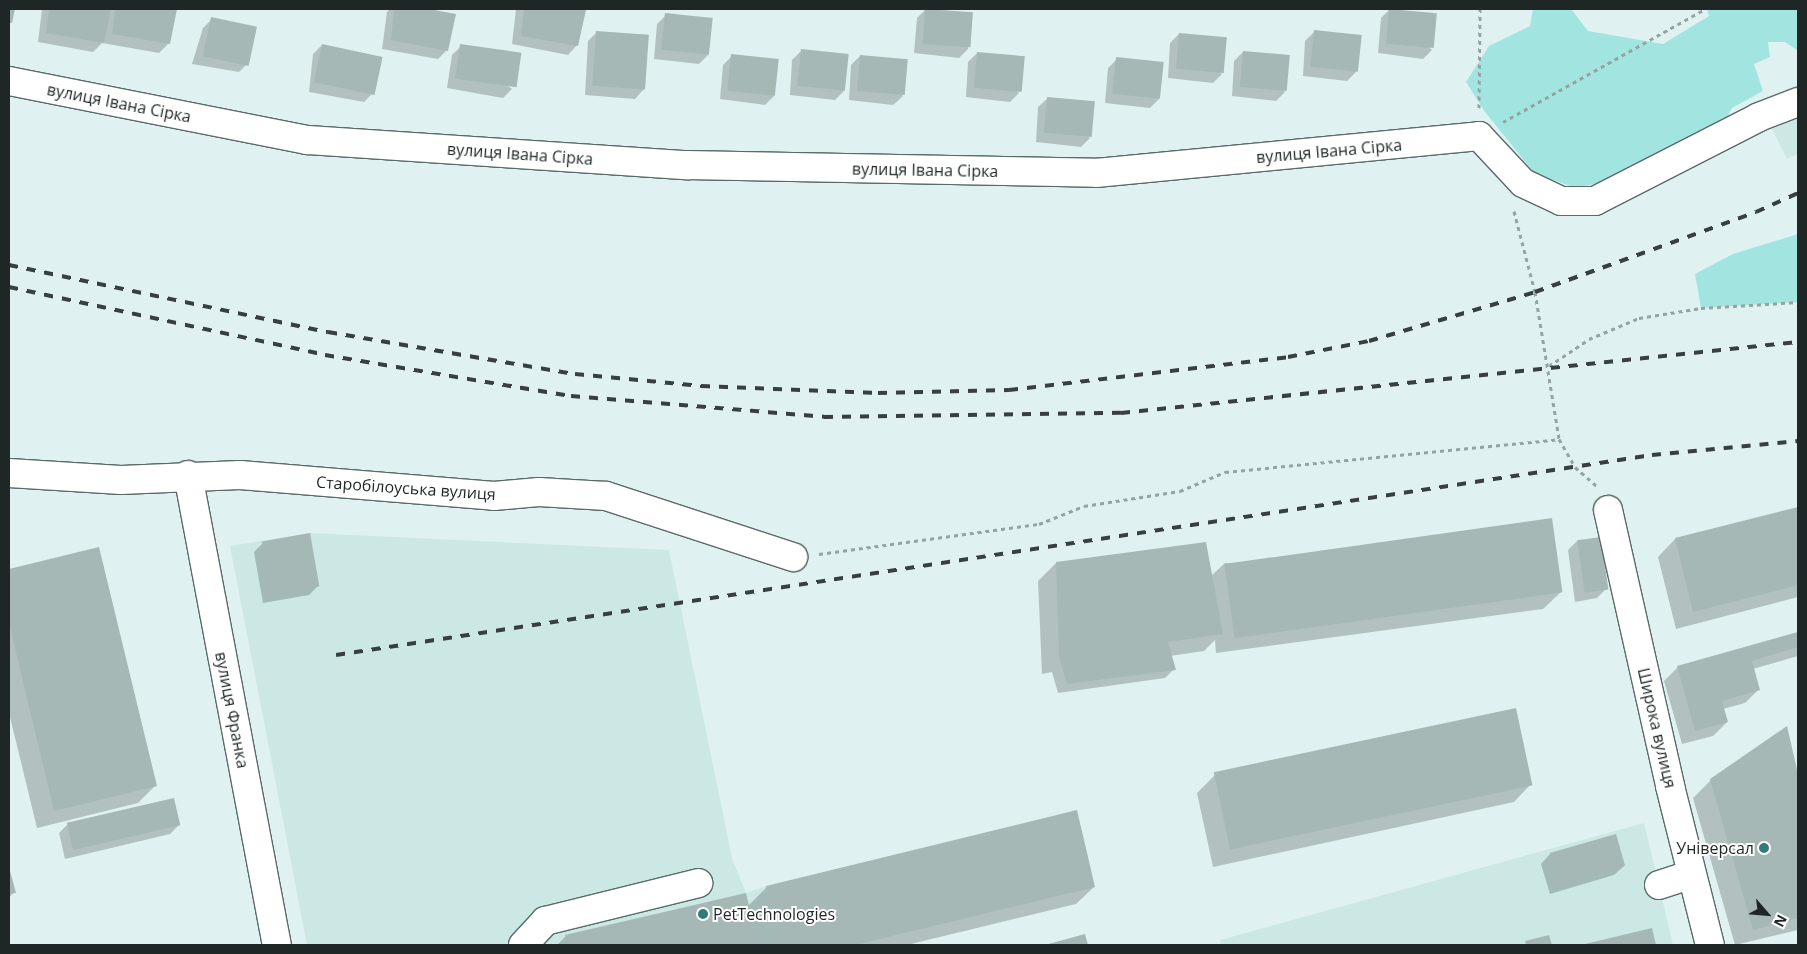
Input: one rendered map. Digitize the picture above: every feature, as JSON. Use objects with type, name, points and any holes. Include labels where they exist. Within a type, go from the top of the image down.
[{"type":"street","name":"вулиця Івана Сірка","points":[[9,81],[307,140],[687,165],[1096,173],[1478,136]]},
{"type":"street","points":[[1478,136],[1523,183],[1561,201],[1595,201],[1759,116],[1798,102]]},
{"type":"street","name":"Старобілоуська вулиця","points":[[9,473],[121,480],[188,475],[240,475],[494,496],[540,492],[606,496],[793,557]]},
{"type":"street","name":"вулиця Франка","points":[[188,475],[277,945]]},
{"type":"street","name":"Широка вулиця","points":[[1608,510],[1690,875],[1710,945]]},
{"type":"street","points":[[1659,884],[1690,875]]},
{"type":"street","points":[[523,945],[545,921],[698,883]]},
{"type":"path","points":[[1478,136],[1480,9]]},
{"type":"path","points":[[1478,136],[1705,9]]},
{"type":"path","points":[[1510,202],[1535,292],[1549,366],[1559,439],[1575,468],[1603,491],[1608,510]]},
{"type":"path","points":[[1549,366],[1589,339],[1639,318],[1701,308],[1798,302]]},
{"type":"path","points":[[793,557],[1039,524],[1084,506],[1180,491],[1225,472],[1559,439]]},
{"type":"shaded area","points":[[1533,9],[1571,9],[1588,31],[1663,44],[1709,16],[1707,9],[1798,9],[1798,51],[1785,42],[1768,42],[1770,57],[1754,64],[1763,91],[1732,108],[1721,129],[1615,179],[1576,188],[1535,174],[1485,112],[1466,82],[1489,46],[1530,26]]},
{"type":"shaded area","points":[[1798,118],[1798,154],[1787,159],[1772,129]]},
{"type":"shaded area","points":[[1798,234],[1798,302],[1701,308],[1695,274],[1733,254]]},
{"type":"shaded area","points":[[310,533],[669,550],[732,858],[746,893],[766,886],[779,945],[307,945],[230,546]]},
{"type":"shaded area","points":[[1644,823],[1673,945],[1221,945],[1220,940]]},
{"type":"building","points":[[9,9],[15,9],[12,23],[9,23]]},
{"type":"building","points":[[49,9],[111,9],[104,43],[46,33]]},
{"type":"building","points":[[115,9],[177,9],[170,44],[112,34]]},
{"type":"building","points":[[394,9],[429,9],[456,14],[448,51],[391,40]]},
{"type":"building","points":[[524,9],[586,10],[578,46],[521,36]]},
{"type":"building","points":[[925,9],[973,12],[970,47],[923,44]]},
{"type":"building","points":[[1389,9],[1437,13],[1434,48],[1386,44]]},
{"type":"building","points":[[665,13],[713,18],[709,55],[661,50]]},
{"type":"building","points":[[211,17],[257,27],[249,66],[203,56]]},
{"type":"building","points":[[1314,30],[1362,35],[1358,72],[1310,67]]},
{"type":"building","points":[[596,31],[649,35],[645,90],[592,86]]},
{"type":"building","points":[[1179,33],[1227,37],[1224,73],[1176,69]]},
{"type":"building","points":[[322,44],[383,57],[375,95],[314,82]]},
{"type":"building","points":[[460,44],[521,53],[517,87],[455,79]]},
{"type":"building","points":[[801,49],[849,54],[845,91],[797,86]]},
{"type":"building","points":[[1243,51],[1290,55],[1287,91],[1240,87]]},
{"type":"building","points":[[977,52],[1025,56],[1022,92],[974,88]]},
{"type":"building","points":[[731,54],[779,59],[775,96],[727,91]]},
{"type":"building","points":[[860,55],[908,59],[905,95],[857,91]]},
{"type":"building","points":[[1116,57],[1164,62],[1160,99],[1112,94]]},
{"type":"building","points":[[1047,97],[1095,101],[1092,137],[1044,133]]},
{"type":"building","points":[[1798,507],[1798,585],[1693,612],[1675,538]]},
{"type":"building","points":[[1552,518],[1562,592],[1235,638],[1224,564]]},
{"type":"building","points":[[310,533],[319,586],[271,595],[262,542]]},
{"type":"building","points":[[1601,537],[1608,589],[1585,593],[1577,540]]},
{"type":"building","points":[[1206,542],[1223,634],[1168,642],[1176,670],[1067,684],[1059,657],[1056,562]]},
{"type":"building","points":[[99,547],[157,786],[54,811],[9,623],[9,569]]},
{"type":"building","points":[[1798,632],[1798,647],[1752,661],[1760,690],[1722,701],[1728,722],[1695,731],[1677,666]]},
{"type":"building","points":[[1516,708],[1532,785],[1230,850],[1214,772]]},
{"type":"building","name":"Універсал","points":[[1787,726],[1798,774],[1798,918],[1753,930],[1710,779]]},
{"type":"building","points":[[174,798],[180,825],[73,850],[67,823]]},
{"type":"building","points":[[1077,810],[1095,887],[855,945],[779,945],[766,886]]},
{"type":"building","points":[[1616,834],[1625,866],[1559,885],[1550,853]]},
{"type":"building","points":[[9,867],[16,893],[9,894]]},
{"type":"building","name":"PetTechnologies","points":[[746,893],[758,945],[568,945],[565,935]]},
{"type":"building","points":[[1652,928],[1656,945],[1581,945]]},
{"type":"building","points":[[1085,934],[1088,945],[1045,945]]},
{"type":"building","points":[[1549,935],[1552,945],[1526,945],[1525,941]]},
{"type":"railway","points":[[9,265],[328,332],[575,374],[701,386],[878,393],[1009,390],[1288,357],[1369,341],[1535,292],[1756,212],[1798,193]]},
{"type":"railway","points":[[9,287],[325,355],[571,396],[824,417],[1121,413],[1798,342]]},
{"type":"railway","points":[[336,655],[1652,455],[1798,441]]},
{"type":"place","name":"Універсал","points":[[1764,848]]},
{"type":"place","name":"PetTechnologies","points":[[703,914]]}]
